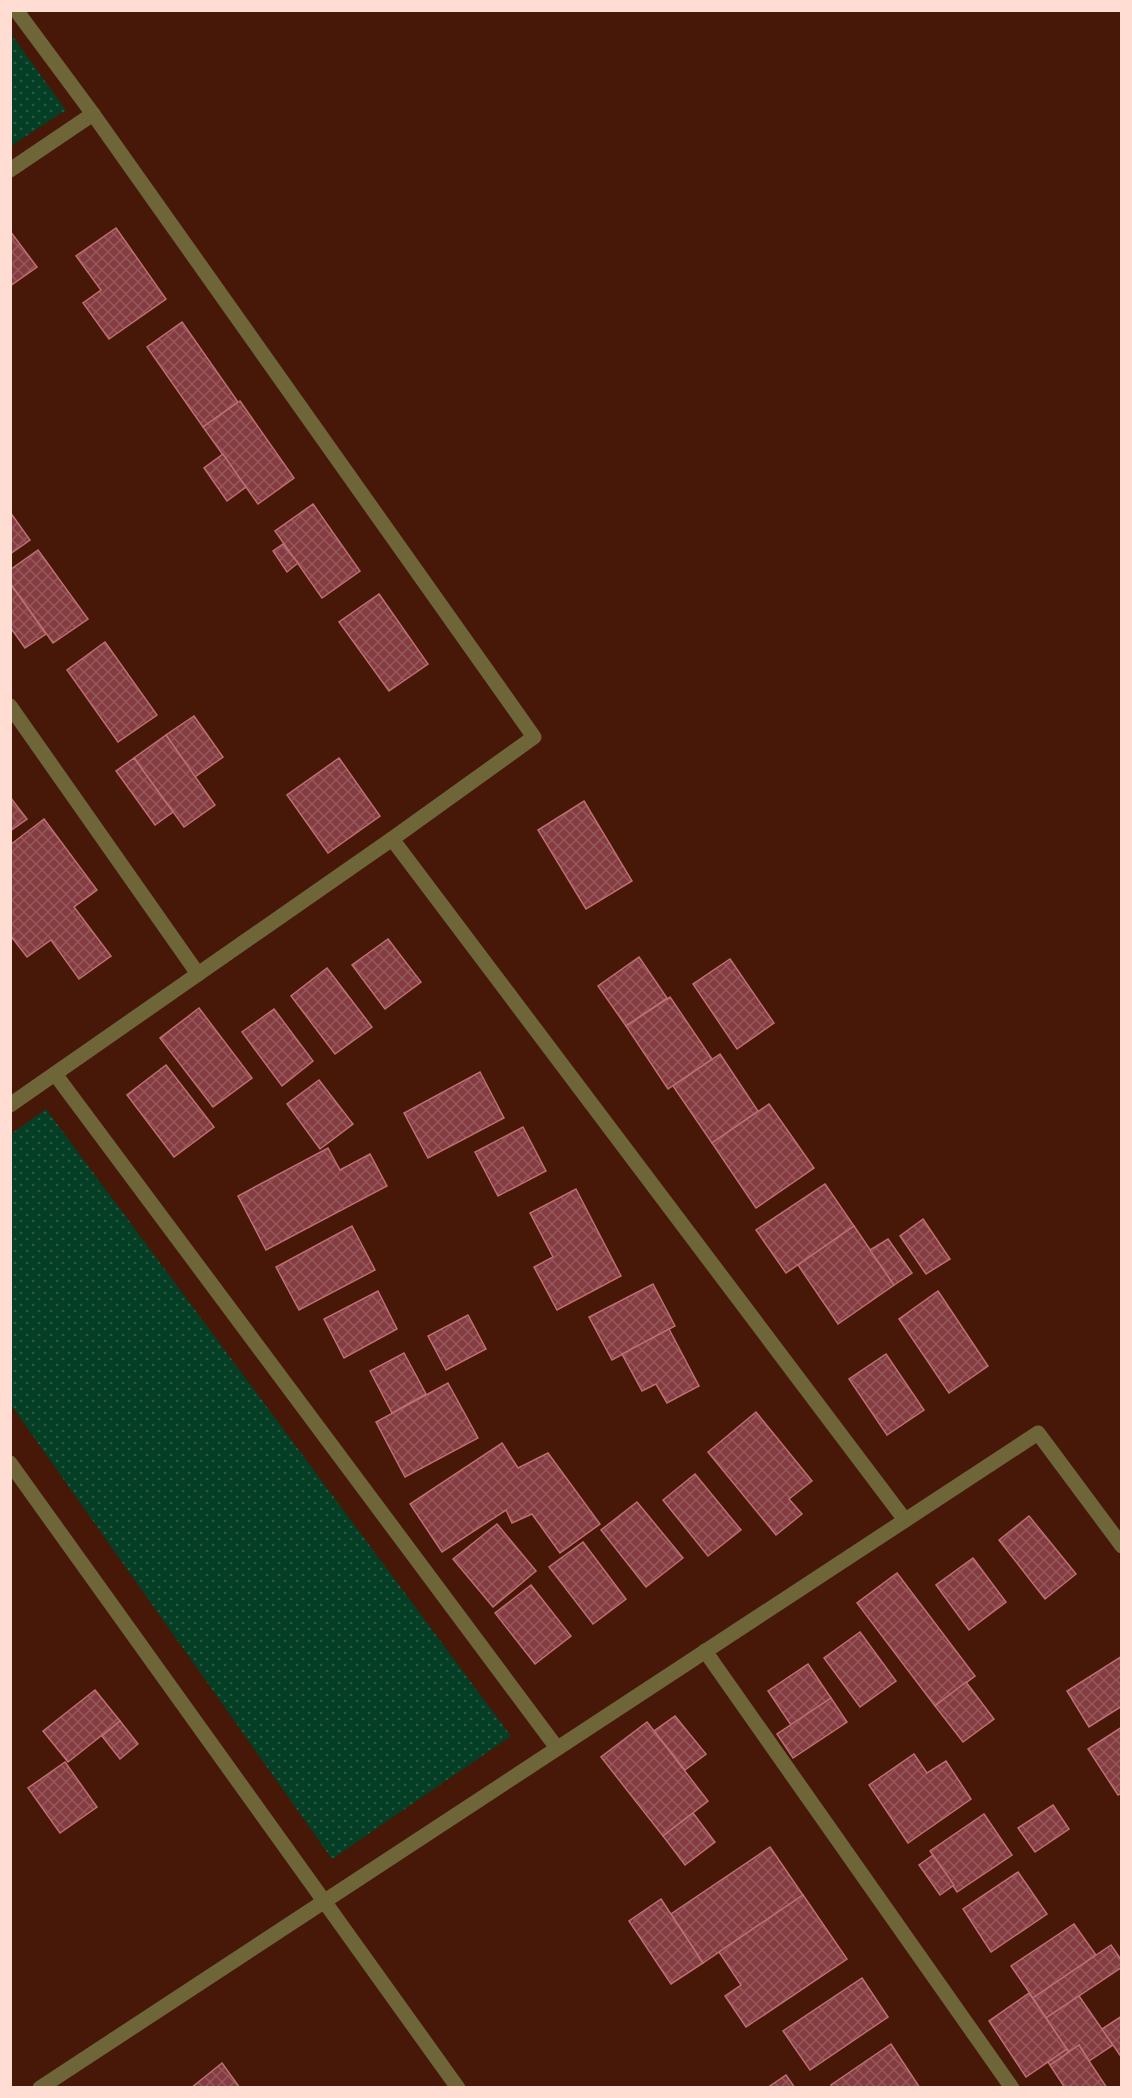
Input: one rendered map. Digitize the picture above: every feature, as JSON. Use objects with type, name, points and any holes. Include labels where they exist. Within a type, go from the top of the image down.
[{"type":"street","points":[[10,1105],[392,839],[534,737],[93,114],[16,10]]},
{"type":"street","points":[[10,170],[93,114]]},
{"type":"street","points":[[10,706],[198,974]]},
{"type":"street","points":[[392,839],[905,1520]]},
{"type":"street","points":[[55,1074],[557,1748]]},
{"type":"street","points":[[40,2088],[1038,1433],[1122,1546]]},
{"type":"street","points":[[10,1463],[458,2088]]},
{"type":"street","points":[[705,1651],[1012,2088]]},
{"type":"green space","points":[[11,34],[66,110],[10,146]]},
{"type":"green space","points":[[46,1109],[511,1736],[332,1859],[11,1405],[11,1134]]},
{"type":"building","points":[[116,228],[166,299],[109,339],[83,303],[101,290],[76,256]]},
{"type":"building","points":[[10,231],[37,267],[10,286]]},
{"type":"building","points":[[182,322],[238,402],[203,427],[147,347]]},
{"type":"building","points":[[240,401],[294,478],[258,504],[203,427]]},
{"type":"building","points":[[223,454],[246,487],[227,501],[204,468]]},
{"type":"building","points":[[313,504],[360,571],[322,598],[275,531]]},
{"type":"building","points":[[10,512],[30,540],[10,554]]},
{"type":"building","points":[[283,544],[298,563],[287,572],[273,551]]},
{"type":"building","points":[[38,550],[88,619],[53,643],[10,583],[10,570]]},
{"type":"building","points":[[10,583],[46,634],[25,648],[10,627]]},
{"type":"building","points":[[379,594],[428,664],[389,691],[339,622]]},
{"type":"building","points":[[105,642],[157,715],[118,742],[67,670]]},
{"type":"building","points":[[194,716],[223,757],[195,777],[166,735]]},
{"type":"building","points":[[166,735],[215,805],[184,827],[134,758]]},
{"type":"building","points":[[134,758],[173,812],[155,825],[116,771]]},
{"type":"building","points":[[339,758],[380,816],[328,853],[287,795]]},
{"type":"building","points":[[10,797],[27,819],[10,831]]},
{"type":"building","points":[[584,801],[632,881],[586,909],[538,830]]},
{"type":"building","points":[[44,819],[97,890],[74,907],[111,956],[79,979],[51,940],[27,957],[10,935],[10,845]]},
{"type":"building","points":[[388,939],[421,982],[385,1009],[352,965]]},
{"type":"building","points":[[639,957],[667,998],[626,1026],[598,986]]},
{"type":"building","points":[[730,959],[774,1023],[737,1049],[693,984]]},
{"type":"building","points":[[327,968],[372,1027],[335,1054],[291,996]]},
{"type":"building","points":[[670,997],[712,1059],[668,1089],[626,1026]]},
{"type":"building","points":[[199,1008],[252,1078],[213,1107],[160,1038]]},
{"type":"building","points":[[274,1009],[313,1061],[282,1086],[242,1032]]},
{"type":"building","points":[[720,1054],[758,1111],[712,1143],[673,1086]]},
{"type":"building","points":[[166,1065],[214,1127],[174,1157],[127,1095]]},
{"type":"building","points":[[480,1072],[504,1118],[428,1158],[404,1113]]},
{"type":"building","points":[[319,1080],[353,1124],[320,1149],[287,1104]]},
{"type":"building","points":[[769,1104],[814,1168],[756,1208],[712,1143]]},
{"type":"building","points":[[523,1127],[546,1171],[498,1196],[475,1152]]},
{"type":"building","points":[[328,1148],[340,1170],[370,1154],[387,1186],[266,1250],[238,1196]]},
{"type":"building","points":[[825,1184],[854,1226],[786,1273],[756,1230]]},
{"type":"building","points":[[576,1189],[621,1276],[557,1310],[534,1267],[553,1257],[530,1213]]},
{"type":"building","points":[[923,1219],[950,1259],[926,1274],[900,1236]]},
{"type":"building","points":[[352,1226],[375,1270],[299,1310],[276,1267]]},
{"type":"building","points":[[854,1226],[894,1285],[838,1324],[798,1265]]},
{"type":"building","points":[[888,1239],[912,1273],[894,1285],[870,1250]]},
{"type":"building","points":[[653,1284],[675,1326],[612,1360],[589,1317]]},
{"type":"building","points":[[378,1291],[397,1329],[344,1358],[324,1319]]},
{"type":"building","points":[[938,1291],[988,1366],[949,1393],[899,1319]]},
{"type":"building","points":[[468,1315],[486,1349],[446,1370],[428,1336]]},
{"type":"building","points":[[669,1329],[699,1386],[667,1403],[656,1384],[642,1391],[622,1354]]},
{"type":"building","points":[[404,1353],[426,1394],[392,1413],[370,1371]]},
{"type":"building","points":[[886,1354],[924,1410],[887,1435],[849,1379]]},
{"type":"building","points":[[448,1383],[478,1438],[405,1477],[376,1422]]},
{"type":"building","points":[[756,1412],[812,1481],[789,1499],[802,1514],[776,1535],[708,1452]]},
{"type":"building","points":[[502,1443],[518,1468],[548,1453],[600,1524],[560,1553],[532,1514],[512,1523],[506,1510],[442,1552],[410,1504]]},
{"type":"building","points":[[695,1474],[741,1530],[708,1556],[663,1500]]},
{"type":"building","points":[[637,1502],[683,1558],[646,1587],[601,1530]]},
{"type":"building","points":[[1029,1516],[1076,1574],[1045,1599],[999,1540]]},
{"type":"building","points":[[497,1524],[536,1571],[493,1607],[453,1559]]},
{"type":"building","points":[[583,1542],[626,1599],[593,1624],[549,1567]]},
{"type":"building","points":[[973,1558],[1006,1602],[969,1630],[936,1585]]},
{"type":"building","points":[[897,1573],[975,1676],[935,1706],[857,1603]]},
{"type":"building","points":[[531,1585],[571,1636],[535,1664],[495,1613]]},
{"type":"building","points":[[860,1632],[896,1681],[860,1707],[824,1658]]},
{"type":"building","points":[[1122,1656],[1122,1706],[1089,1727],[1067,1691]]},
{"type":"building","points":[[808,1664],[831,1698],[791,1725],[768,1691]]},
{"type":"building","points":[[966,1682],[994,1719],[963,1742],[935,1706]]},
{"type":"building","points":[[95,1690],[120,1721],[68,1762],[43,1731]]},
{"type":"building","points":[[831,1698],[847,1722],[793,1758],[777,1734]]},
{"type":"building","points":[[675,1716],[706,1754],[685,1770],[654,1731]]},
{"type":"building","points":[[120,1721],[138,1744],[120,1759],[102,1736]]},
{"type":"building","points":[[647,1722],[708,1801],[663,1836],[601,1757]]},
{"type":"building","points":[[1122,1727],[1122,1793],[1118,1795],[1088,1749]]},
{"type":"building","points":[[914,1754],[927,1773],[946,1761],[971,1799],[908,1843],[869,1785]]},
{"type":"building","points":[[65,1762],[97,1807],[60,1833],[28,1788]]},
{"type":"building","points":[[1053,1805],[1069,1829],[1035,1852],[1018,1828]]},
{"type":"building","points":[[693,1813],[715,1842],[685,1865],[663,1836]]},
{"type":"building","points":[[984,1814],[1012,1855],[957,1892],[930,1851]]},
{"type":"building","points":[[770,1847],[803,1895],[703,1963],[671,1914]]},
{"type":"building","points":[[933,1855],[954,1885],[940,1895],[919,1865]]},
{"type":"building","points":[[1018,1872],[1047,1914],[991,1952],[963,1909]]},
{"type":"building","points":[[803,1895],[847,1959],[746,2027],[725,1996],[741,1985],[719,1952]]},
{"type":"building","points":[[661,1899],[703,1963],[671,1984],[629,1921]]},
{"type":"building","points":[[1074,1924],[1096,1955],[1033,1998],[1011,1966]]},
{"type":"building","points":[[1111,1945],[1122,1961],[1122,1967],[1046,2018],[1033,1998]]},
{"type":"building","points":[[862,1978],[888,2017],[810,2070],[783,2031]]},
{"type":"building","points":[[1029,1993],[1067,2049],[1026,2077],[989,2021]]},
{"type":"building","points":[[1079,1996],[1113,2045],[1089,2061],[1079,2045],[1069,2052],[1046,2018]]},
{"type":"building","points":[[1122,2016],[1122,2058],[1102,2029]]},
{"type":"building","points":[[891,2044],[920,2088],[833,2088],[831,2085]]},
{"type":"building","points":[[1079,2045],[1107,2088],[1065,2088],[1050,2065]]},
{"type":"building","points":[[1067,2049],[1069,2052],[1050,2065],[1048,2062]]},
{"type":"building","points":[[222,2063],[240,2088],[191,2088]]},
{"type":"building","points":[[786,2075],[795,2088],[767,2088]]}]
